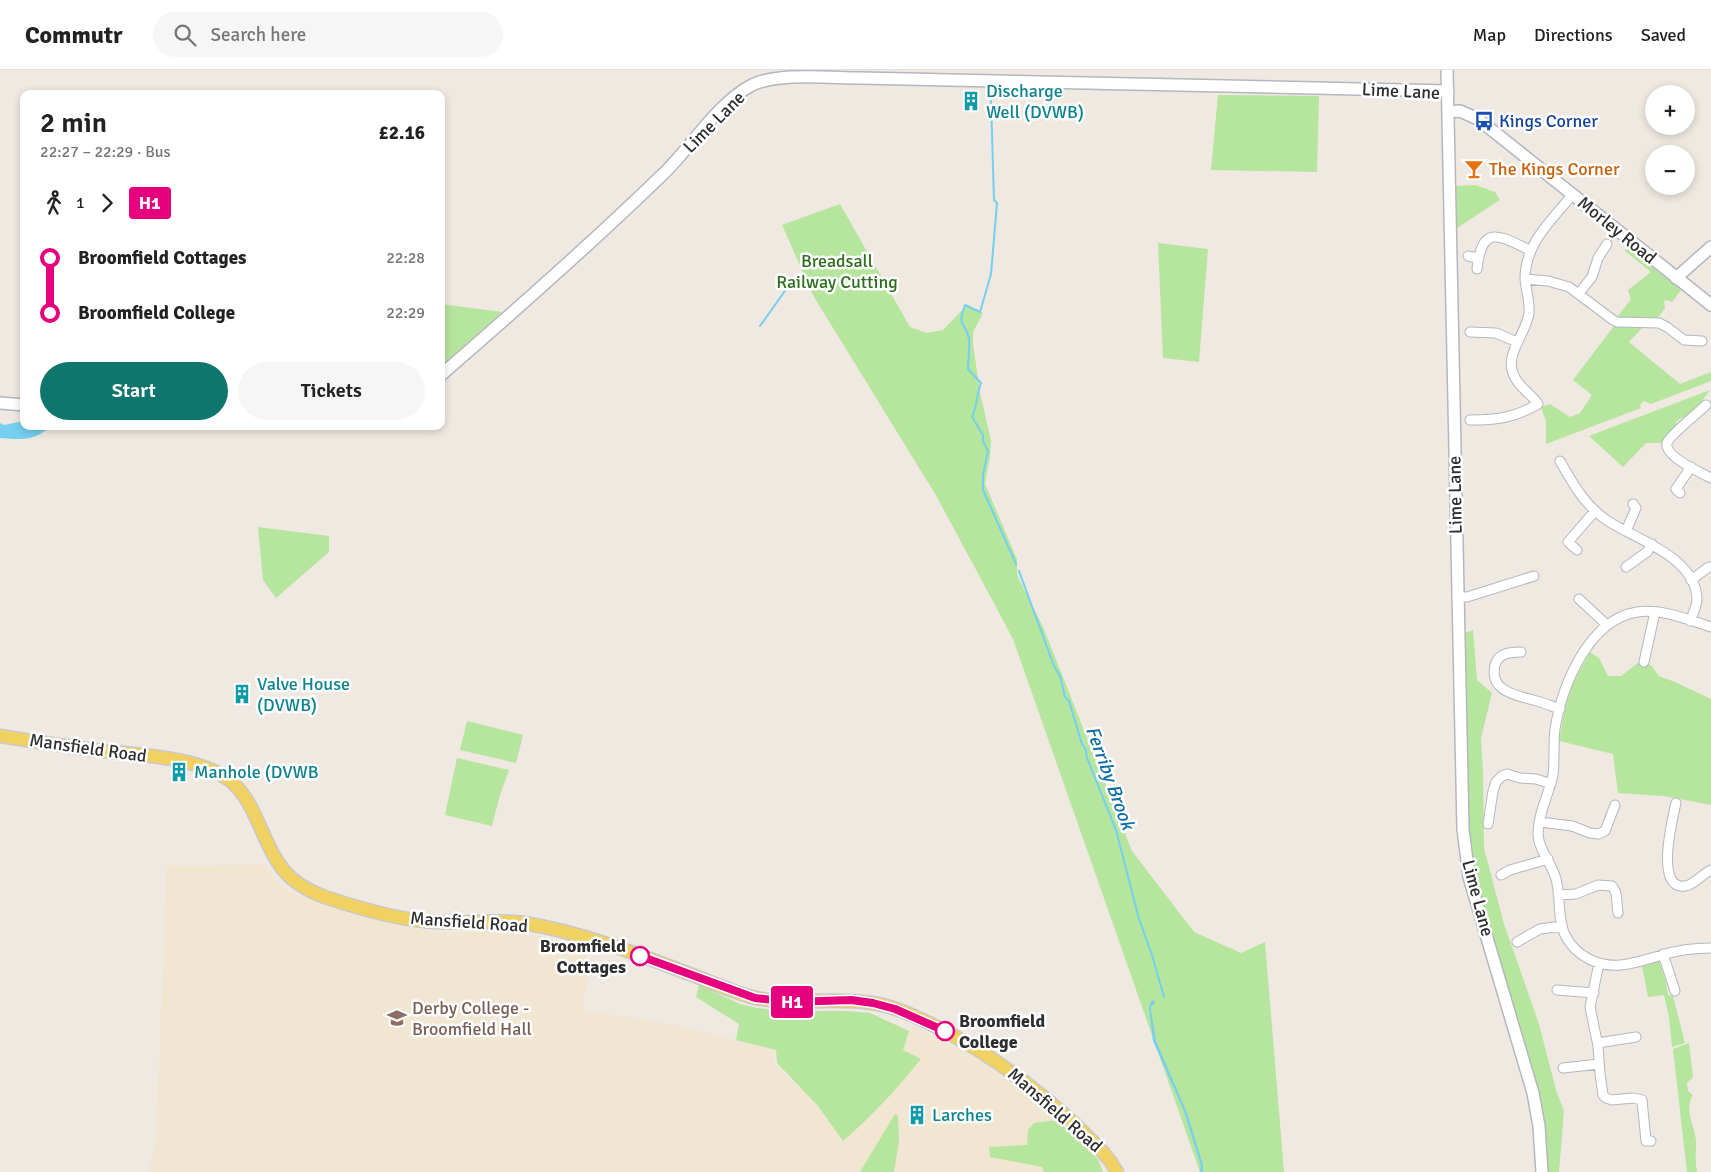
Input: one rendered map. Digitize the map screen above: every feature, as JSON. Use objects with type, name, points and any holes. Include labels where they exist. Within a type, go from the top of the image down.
[{"type":"main road","name":"Mansfield Road","points":[[0,736],[189,762],[219,772],[234,784],[246,798],[273,855],[285,873],[308,890],[334,899],[417,921],[507,922],[538,926],[648,959],[755,998],[791,1002],[856,1001],[895,1009],[948,1032],[1021,1078],[1039,1092],[1098,1147],[1111,1161],[1117,1172]]},
{"type":"street","points":[[1447,70],[1448,91]]},
{"type":"street","name":"Lime Lane","points":[[445,372],[558,273],[663,174],[715,116],[739,94],[752,85],[765,80],[871,78],[1448,91],[1463,828],[1466,861],[1533,1093],[1539,1126],[1542,1172]]},
{"type":"street","name":"Morley Road","points":[[1448,112],[1460,111],[1478,119],[1711,305]]},
{"type":"street","points":[[1470,420],[1485,424],[1515,415],[1538,404],[1516,380],[1513,373],[1512,359],[1529,312],[1525,279],[1529,250],[1572,194]]},
{"type":"street","points":[[1477,269],[1478,258],[1485,242],[1493,237],[1503,237],[1529,250]]},
{"type":"street","points":[[1579,293],[1592,277],[1598,258],[1607,244]]},
{"type":"street","points":[[1676,278],[1711,247]]},
{"type":"street","points":[[1468,256],[1478,258]]},
{"type":"street","points":[[1525,279],[1558,282],[1579,293],[1612,320],[1626,323],[1659,324],[1687,346],[1702,341]]},
{"type":"street","points":[[1470,332],[1496,332],[1517,342]]},
{"type":"street","points":[[1483,332],[1483,342]]},
{"type":"street","points":[[0,403],[20,405]]},
{"type":"street","points":[[1706,405],[1668,442],[1668,448],[1672,455],[1711,478]]},
{"type":"street","points":[[1560,461],[1581,497],[1595,511],[1607,521],[1652,544],[1671,557],[1685,571],[1691,580],[1697,601],[1690,621]]},
{"type":"street","points":[[1680,493],[1676,489],[1691,467]]},
{"type":"street","points":[[1626,531],[1636,508],[1633,504]]},
{"type":"street","points":[[1577,550],[1568,542],[1595,511]]},
{"type":"street","points":[[1626,568],[1647,552],[1652,544]]},
{"type":"street","points":[[1691,580],[1709,567]]},
{"type":"street","points":[[1457,597],[1467,597],[1534,576]]},
{"type":"street","points":[[1579,599],[1607,625]]},
{"type":"street","points":[[1711,628],[1655,612],[1637,612],[1616,619],[1607,625],[1589,646],[1573,670],[1560,709],[1555,733],[1554,767],[1538,835],[1539,842],[1556,878],[1562,926],[1565,935],[1584,956],[1599,963],[1621,966],[1663,954],[1711,948]]},
{"type":"street","points":[[1644,662],[1655,612]]},
{"type":"street","points":[[1521,652],[1503,655],[1496,662],[1494,673],[1496,681],[1508,693],[1560,709]]},
{"type":"street","points":[[1488,824],[1489,807],[1496,782],[1505,770],[1520,778],[1536,779],[1551,784]]},
{"type":"street","points":[[1676,803],[1667,852],[1671,878],[1678,885],[1688,885],[1711,870]]},
{"type":"street","points":[[1540,822],[1566,825],[1598,834],[1606,831],[1615,805]]},
{"type":"street","points":[[1501,875],[1510,870],[1548,859]]},
{"type":"street","points":[[1558,895],[1576,894],[1598,885],[1612,886],[1616,893],[1618,913]]},
{"type":"street","points":[[1518,942],[1540,929],[1562,926]]},
{"type":"street","points":[[1663,954],[1675,991]]},
{"type":"street","points":[[1599,963],[1590,1007],[1598,1043],[1603,1095],[1612,1100],[1633,1098],[1642,1100],[1646,1141],[1651,1140]]},
{"type":"street","points":[[1557,990],[1594,993]]},
{"type":"street","points":[[1598,1043],[1636,1037]]},
{"type":"street","points":[[1562,1068],[1599,1064]]},
{"type":"shaded area","name":"Derby College - Broomfield Hall","points":[[264,865],[279,884],[291,892],[340,909],[434,933],[503,930],[548,938],[586,948],[589,968],[582,1010],[677,1025],[775,1050],[773,1062],[827,1114],[913,1026],[962,1050],[1007,1079],[1063,1125],[1098,1159],[1103,1172],[149,1172],[156,1140],[167,866]]},
{"type":"green space","points":[[1218,95],[1319,96],[1317,172],[1211,170]]},
{"type":"green space","points":[[1475,185],[1495,192],[1500,200],[1457,228],[1456,186]]},
{"type":"green space","name":"Breadsall Railway Cutting","points":[[840,204],[910,327],[927,333],[943,330],[967,305],[983,313],[973,332],[973,344],[980,393],[991,440],[985,484],[1017,559],[1019,579],[1043,627],[1132,851],[1194,932],[1241,953],[1265,942],[1284,1172],[1200,1172],[1013,639],[937,497],[814,297],[782,225]]},
{"type":"green space","points":[[1158,243],[1208,249],[1199,362],[1163,358]]},
{"type":"green space","points":[[1627,247],[1681,290],[1672,302],[1666,300],[1664,302],[1665,308],[1657,319],[1625,320],[1620,319],[1618,316],[1631,299],[1628,290],[1651,272],[1625,251]]},
{"type":"green space","points":[[445,305],[502,312],[445,363]]},
{"type":"green space","points":[[1614,326],[1643,327],[1629,342],[1680,384],[1711,372],[1711,381],[1651,404],[1644,401],[1640,405],[1641,408],[1546,444],[1546,421],[1541,407],[1550,404],[1570,417],[1580,413],[1592,395],[1573,380]]},
{"type":"green space","points":[[1710,390],[1689,419],[1681,418],[1676,422],[1676,426],[1664,443],[1646,443],[1623,467],[1589,436]]},
{"type":"green space","points":[[258,527],[329,536],[329,552],[276,598],[263,580]]},
{"type":"green space","points":[[1473,630],[1477,680],[1492,693],[1481,738],[1484,848],[1504,924],[1539,1024],[1556,1090],[1564,1111],[1559,1172],[1545,1172],[1545,1159],[1470,863],[1462,634]]},
{"type":"green space","points":[[1590,652],[1599,658],[1608,676],[1621,676],[1639,662],[1651,665],[1659,676],[1711,699],[1711,805],[1664,796],[1618,793],[1613,754],[1559,741],[1565,708],[1573,683]]},
{"type":"green space","points":[[467,721],[523,735],[516,763],[460,750]]},
{"type":"green space","points":[[457,758],[509,770],[492,826],[445,815]]},
{"type":"green space","points":[[1659,960],[1668,995],[1673,996],[1685,1043],[1672,1047],[1669,1017],[1664,995],[1648,997],[1642,966]]},
{"type":"green space","points":[[699,985],[740,1004],[757,1008],[784,1011],[870,1013],[909,1031],[903,1050],[921,1059],[884,1102],[843,1141],[818,1106],[777,1063],[776,1050],[736,1040],[739,1024],[696,997]]},
{"type":"green space","points":[[1689,1043],[1693,1077],[1687,1083],[1688,1091],[1693,1095],[1690,1101],[1689,1112],[1696,1140],[1697,1172],[1687,1172],[1673,1049]]},
{"type":"green space","points":[[895,1114],[898,1116],[899,1141],[894,1172],[860,1172]]},
{"type":"green space","points":[[1057,1120],[1098,1159],[1103,1172],[1044,1172],[1042,1167],[990,1157],[989,1147],[1027,1145],[1028,1130],[1034,1123]]},
{"type":"water","points":[[20,422],[20,430],[46,430],[30,438],[0,438],[0,423],[4,425]]},
{"type":"water","points":[[1154,1000],[1155,1003],[1151,1010],[1156,1041],[1187,1113],[1203,1165],[1203,1172],[1200,1172],[1201,1166],[1184,1111],[1153,1041],[1149,1008]]},
{"type":"waterway","name":"Ferriby Brook","points":[[991,101],[994,200],[997,203],[991,274],[980,312],[965,305],[961,317],[969,339],[968,369],[981,383],[972,417],[983,435],[983,441],[988,451],[983,475],[983,490],[1016,564]]},
{"type":"waterway","points":[[760,326],[792,281],[809,279]]},
{"type":"waterway","name":"Ferriby Brook","points":[[1019,571],[1054,666],[1060,676],[1065,697],[1069,701],[1087,758],[1116,830],[1139,919],[1164,997]]},
{"type":"bus line","name":"H1","points":[[640,956],[755,998],[791,1002],[851,1000],[873,1003],[909,1014],[945,1031]]},
{"type":"place","name":"Discharge Well (DVWB)","points":[[971,101]]},
{"type":"place","name":"Kings Corner","points":[[1484,121]]},
{"type":"place","name":"The Kings Corner","points":[[1474,169]]},
{"type":"place","name":"Valve House (DVWB)","points":[[242,694]]},
{"type":"place","name":"Manhole (DVWB","points":[[179,772]]},
{"type":"place","name":"Broomfield Cottages","points":[[640,956]]},
{"type":"place","name":"Derby College - Broomfield Hall","points":[[397,1018]]},
{"type":"place","name":"Broomfield College","points":[[945,1031]]},
{"type":"place","name":"Larches","points":[[917,1115]]}]
